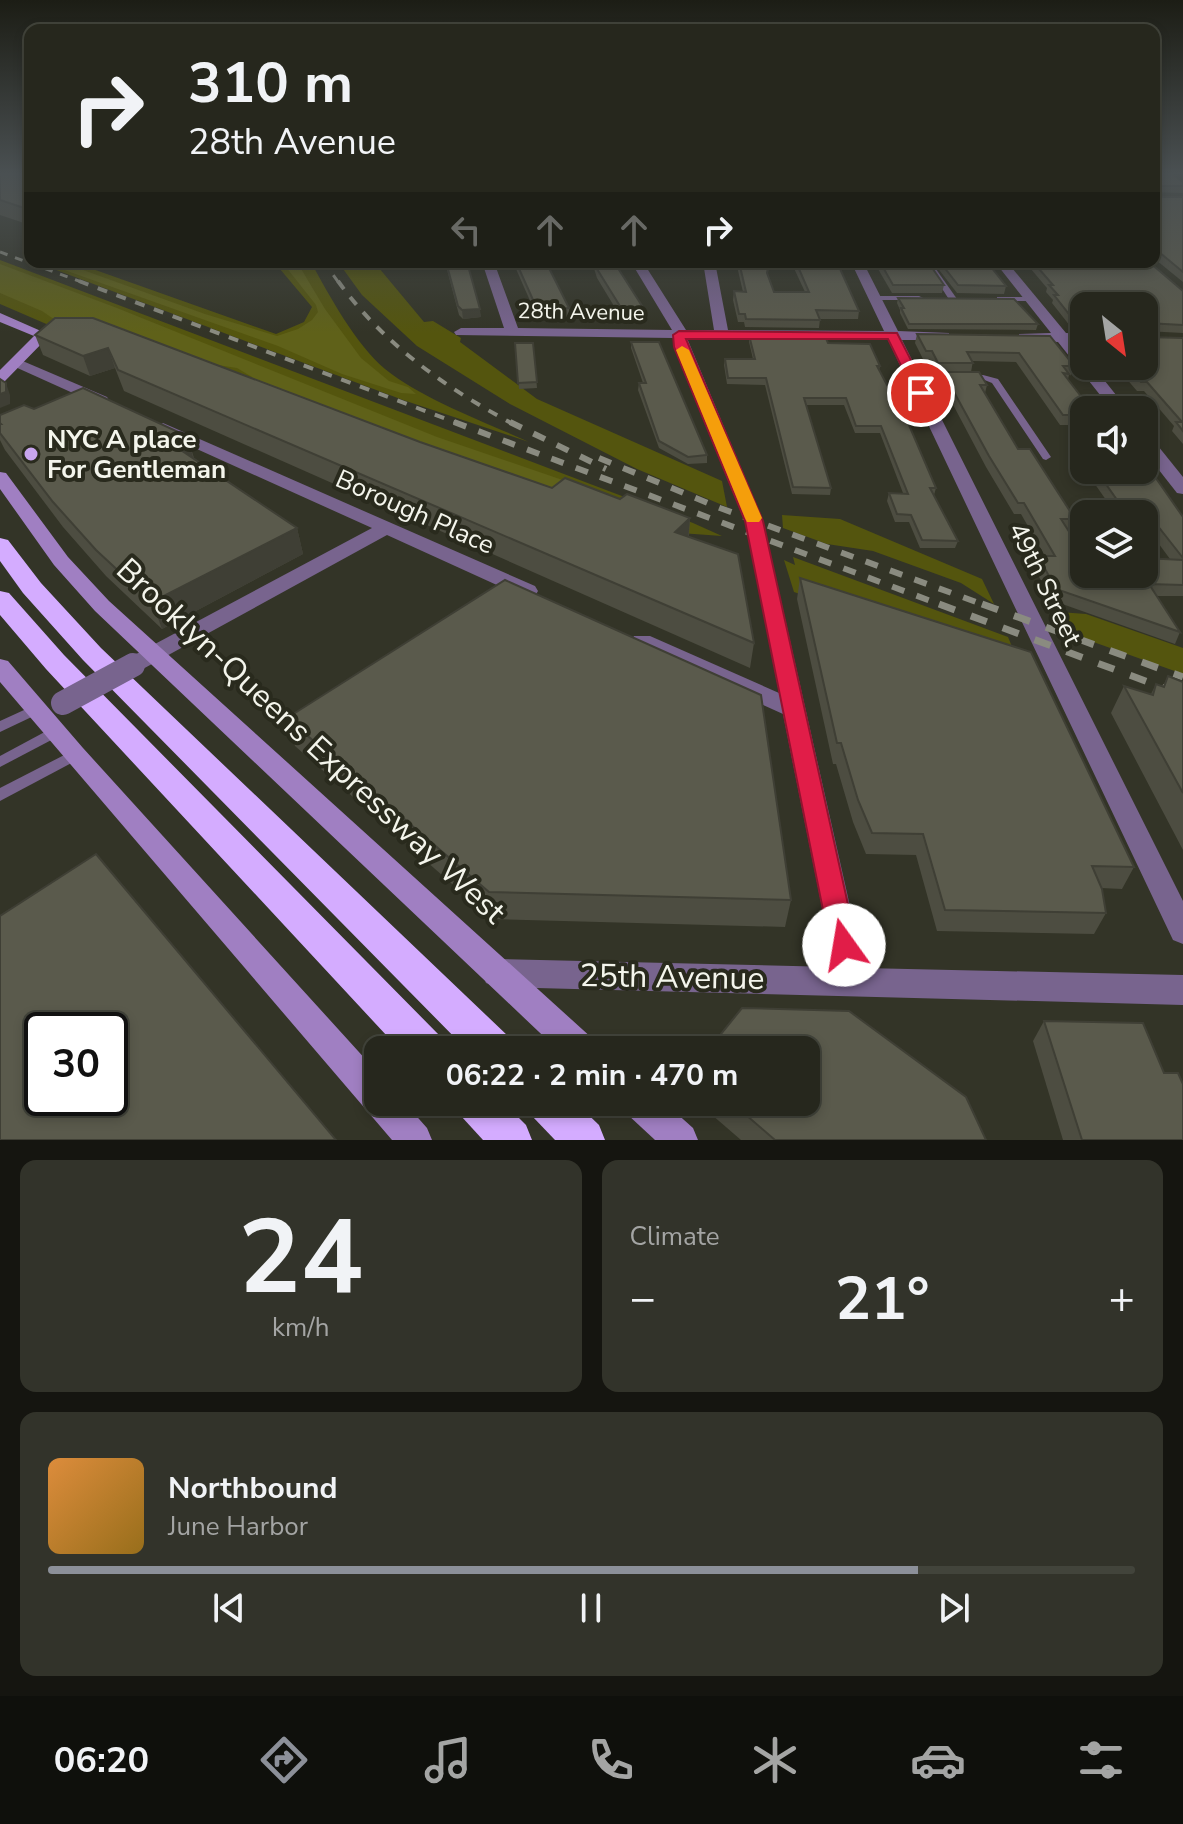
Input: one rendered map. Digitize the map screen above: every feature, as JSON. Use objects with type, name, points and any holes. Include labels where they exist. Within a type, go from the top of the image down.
[{"type":"highway","points":[[0,545],[32,588],[92,654],[480,1036]]},
{"type":"highway","points":[[0,599],[55,662],[413,1036]]},
{"type":"highway","points":[[488,1116],[511,1140]]},
{"type":"street","points":[[490,268],[513,333]]},
{"type":"street","points":[[641,268],[678,324],[681,347],[754,521],[791,708],[852,982]]},
{"type":"street","points":[[710,268],[722,334]]},
{"type":"street","name":"49th Street","points":[[860,268],[1183,931]]},
{"type":"street","points":[[1006,268],[1070,348]]},
{"type":"street","points":[[0,317],[43,335],[0,378]]},
{"type":"street","name":"28th Avenue","points":[[461,332],[953,336]]},
{"type":"street","points":[[1001,337],[1070,337]]},
{"type":"street","points":[[18,363],[113,405]]},
{"type":"street","points":[[1095,380],[1109,396]]},
{"type":"street","name":"Borough Place","points":[[142,418],[544,598]]},
{"type":"street","points":[[1158,458],[1183,489]]},
{"type":"street","name":"Brooklyn-Queens Expressway West","points":[[0,477],[61,561],[143,660],[567,1036]]},
{"type":"street","points":[[48,715],[387,528]]},
{"type":"street","points":[[630,636],[791,708]]},
{"type":"street","points":[[0,667],[48,715],[74,755],[364,1082]]},
{"type":"street","name":"25th Avenue","points":[[497,973],[1183,990]]},
{"type":"street","points":[[394,1116],[415,1140]]},
{"type":"street","points":[[654,1116],[681,1140]]},
{"type":"lane","points":[[932,268],[953,299]]},
{"type":"lane","points":[[874,298],[926,298]]},
{"type":"lane","points":[[940,298],[967,299]]},
{"type":"lane","points":[[994,299],[1031,299]]},
{"type":"lane","points":[[913,377],[983,377],[995,381],[1046,457]]},
{"type":"lane","points":[[0,727],[48,715]]},
{"type":"lane","points":[[0,762],[48,715]]},
{"type":"lane","points":[[0,795],[74,755]]},
{"type":"shaded area","points":[[0,260],[722,536],[680,533],[51,326],[0,304]]},
{"type":"shaded area","points":[[0,264],[437,437],[682,521],[562,492],[255,387],[252,377],[237,368],[198,362],[58,322],[42,311],[0,293]]},
{"type":"shaded area","points":[[51,268],[90,268],[276,334],[304,322],[312,307],[279,268],[314,268],[354,333],[385,369],[435,400],[529,442],[403,400]]},
{"type":"shaded area","points":[[59,268],[78,268],[205,314],[277,336],[298,329],[318,312],[316,305],[287,268],[301,268],[325,309],[361,358],[389,381],[408,387],[416,394],[401,393],[342,374],[278,346]]},
{"type":"shaded area","points":[[342,268],[379,268],[424,322],[433,321],[461,338],[460,342],[537,399],[722,481],[727,507],[637,469],[510,404],[417,346],[362,295]]},
{"type":"shaded area","points":[[782,515],[840,519],[982,579],[994,604],[961,583],[873,551],[827,544],[783,528]]},
{"type":"shaded area","points":[[793,557],[1008,637],[1018,661],[914,632],[794,592],[784,560],[795,565]]},
{"type":"shaded area","points":[[1059,612],[1086,614],[1183,648],[1183,674],[1071,634]]},
{"type":"building","points":[[1160,226],[1183,226],[1183,272],[1160,253]]},
{"type":"building","points":[[448,268],[469,268],[480,309],[462,310],[458,306]]},
{"type":"building","points":[[519,268],[549,268],[569,308],[538,311]]},
{"type":"building","points":[[618,268],[644,309],[623,311],[597,269]]},
{"type":"building","points":[[740,268],[768,268],[774,292],[809,292],[799,268],[840,268],[859,311],[816,310],[820,320],[746,319],[745,314],[739,314],[734,291],[746,292]]},
{"type":"building","points":[[883,268],[932,268],[944,285],[893,285]]},
{"type":"building","points":[[945,268],[992,268],[1006,286],[958,285]]},
{"type":"building","points":[[1038,268],[1156,268],[1183,291],[1183,325],[1158,324],[1158,292],[1070,292],[1070,315],[1049,285],[1053,285]]},
{"type":"building","points":[[898,298],[1014,299],[1038,324],[909,324]]},
{"type":"building","points":[[55,318],[93,318],[420,442],[552,488],[565,478],[620,499],[627,494],[690,518],[675,532],[738,554],[754,643],[118,370],[108,348],[83,356],[35,335]]},
{"type":"building","points":[[917,334],[1050,336],[1070,361],[1070,366],[1063,366],[1069,374],[1063,373],[1081,396],[1070,396],[1070,415],[1063,415],[1019,353],[967,352],[973,363],[938,363],[932,351],[926,351]]},
{"type":"building","points":[[749,335],[825,336],[828,343],[870,344],[880,366],[877,366],[897,404],[900,404],[936,488],[930,488],[958,541],[922,540],[911,515],[897,514],[889,493],[908,494],[881,426],[856,426],[846,398],[804,398],[831,488],[793,487],[766,378],[728,378],[725,359],[755,359]]},
{"type":"building","points":[[1158,337],[1183,338],[1183,431],[1176,422],[1182,422],[1147,382],[1139,380],[1158,380]]},
{"type":"building","points":[[631,342],[659,342],[707,455],[688,457],[659,441],[639,383],[646,383]]},
{"type":"building","points":[[515,343],[533,343],[537,382],[518,383]]},
{"type":"building","points":[[943,372],[979,372],[987,385],[980,385],[1018,449],[1030,449],[1070,511],[1070,519],[1061,519],[1070,533],[1070,588],[1152,588],[1180,632],[1056,589],[1038,556],[1055,556],[1024,503],[1018,503]]},
{"type":"building","points":[[0,379],[6,383],[6,392],[0,394]]},
{"type":"building","points":[[83,388],[187,436],[172,444],[297,528],[152,602],[96,550],[53,502],[0,433],[0,415],[24,405],[34,409]]},
{"type":"building","points":[[1158,481],[1183,517],[1183,558],[1158,526],[1158,500],[1117,500],[1106,484],[1158,484]]},
{"type":"building","points":[[1158,559],[1183,560],[1183,585],[1158,584]]},
{"type":"building","points":[[800,578],[1031,652],[1134,867],[1092,866],[1102,889],[1106,913],[945,910],[923,834],[872,833],[858,800],[841,743],[837,743]]},
{"type":"building","points":[[505,580],[761,695],[791,900],[489,892],[287,718]]},
{"type":"building","points":[[1168,676],[1183,682],[1183,793],[1124,686],[1153,695],[1156,684],[1164,687]]},
{"type":"building","points":[[96,854],[336,1140],[0,1140],[0,916]]},
{"type":"building","points":[[742,1008],[849,1011],[966,1097],[986,1140],[775,1140],[747,1116],[820,1116],[820,1036],[719,1036]]},
{"type":"building","points":[[1044,1021],[1143,1023],[1164,1073],[1178,1073],[1183,1084],[1183,1140],[1082,1140]]},
{"type":"railway","points":[[0,252],[24,261]]},
{"type":"railway","points":[[43,268],[84,283]]},
{"type":"railway","points":[[328,268],[339,283]]},
{"type":"railway","points":[[79,281],[460,424]]},
{"type":"railway","points":[[338,281],[375,325],[417,363],[513,424]]},
{"type":"railway","points":[[454,422],[944,606]]},
{"type":"railway","points":[[510,422],[606,469]]},
{"type":"railway","points":[[599,458],[720,508],[987,606]]},
{"type":"railway","points":[[939,604],[1183,695]]},
{"type":"railway","points":[[982,604],[1183,677]]},
{"type":"slow traffic","points":[[682,350],[753,518]]},
{"type":"place","name":"NYC A place For Gentleman","points":[[31,454]]},
{"type":"route","points":[[844,945],[791,708],[754,521],[681,347],[679,335],[892,336],[921,393]]}]
